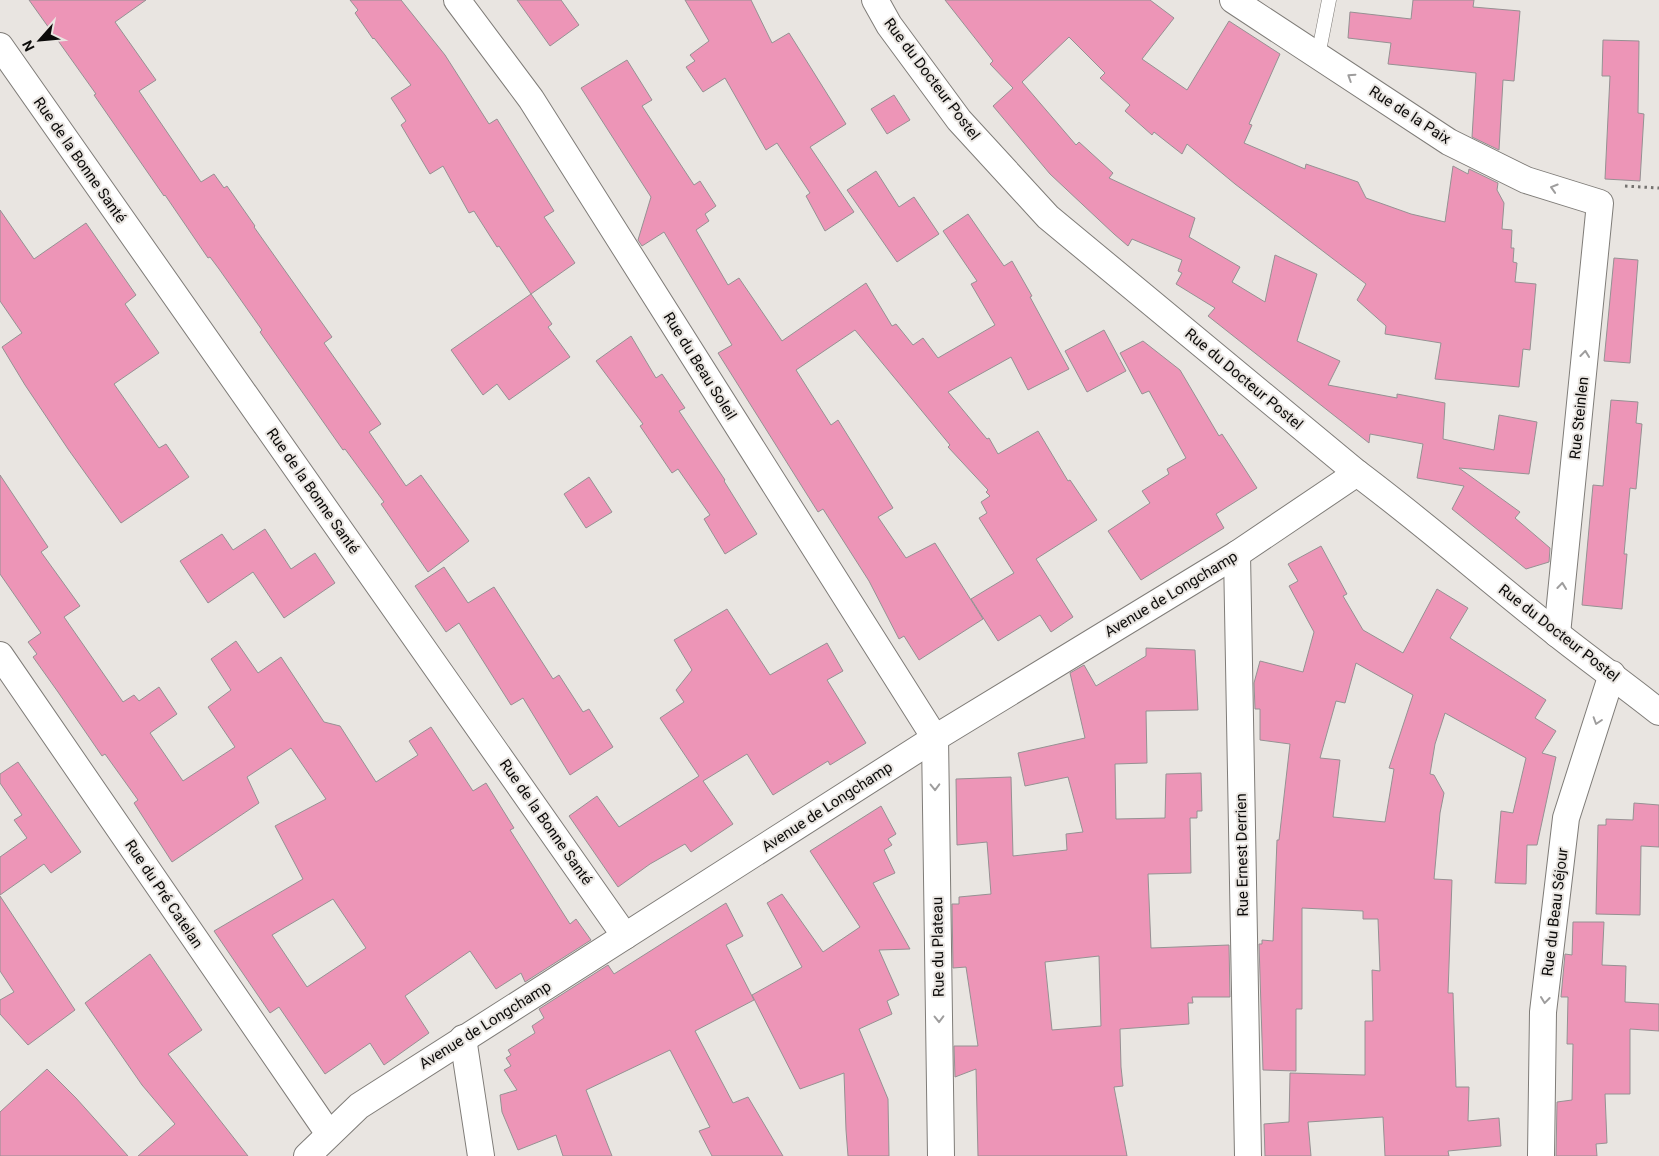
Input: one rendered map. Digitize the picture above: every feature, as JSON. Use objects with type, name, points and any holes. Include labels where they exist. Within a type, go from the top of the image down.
[{"type":"street","name":"Rue du Beau Soleil","points":[[457,0],[530,98],[935,738]]},
{"type":"street","name":"Rue du Docteur Postel","points":[[875,0],[889,26],[959,120],[1048,217],[1357,473],[1397,503],[1557,634],[1612,674],[1659,712]]},
{"type":"street","name":"Rue de la Paix","points":[[1233,0],[1450,142],[1526,180],[1600,203]]},
{"type":"street","name":"Rue de la Bonne Santé","points":[[0,46],[625,936]]},
{"type":"street","name":"Rue Steinlen","points":[[1557,634],[1600,203]]},
{"type":"street","name":"Avenue de Longchamp","points":[[307,1156],[359,1106],[463,1038],[935,738],[1237,554],[1357,473]]},
{"type":"street","name":"Rue Ernest Derrien","points":[[1237,554],[1248,1156]]},
{"type":"street","name":"Rue du Pré Catelan","points":[[0,655],[329,1134]]},
{"type":"street","name":"Rue du Beau Séjour","points":[[1541,1156],[1543,1012],[1566,818],[1612,674]]},
{"type":"street","name":"Rue du Plateau","points":[[935,738],[941,1156]]},
{"type":"street","points":[[463,1038],[481,1156]]},
{"type":"lane","points":[[1318,56],[1329,0]]},
{"type":"building","points":[[29,0],[146,0],[115,22],[156,80],[139,91],[201,182],[214,174],[224,188],[227,186],[332,337],[324,343],[381,424],[369,432],[406,486],[421,475],[469,541],[428,572],[381,504],[384,502],[345,449],[343,450],[260,332],[262,330],[164,196],[94,95],[96,94]]},
{"type":"building","points":[[350,0],[401,0],[445,55],[489,124],[497,119],[554,211],[544,217],[575,263],[531,294],[474,211],[469,213],[443,166],[430,174],[401,125],[406,121],[391,98],[411,85],[373,39],[355,13],[358,10]]},
{"type":"building","points":[[517,0],[561,0],[579,25],[550,46]]},
{"type":"building","points":[[685,0],[751,0],[772,43],[789,33],[846,124],[810,147],[854,212],[825,231],[806,196],[810,193],[777,143],[766,150],[725,78],[703,92],[686,67],[695,61],[690,55],[709,41]]},
{"type":"building","points":[[945,0],[1150,0],[1174,18],[1142,59],[1187,90],[1229,21],[1280,54],[1249,124],[1252,125],[1244,143],[1305,169],[1306,164],[1358,182],[1366,198],[1411,214],[1445,222],[1453,166],[1468,174],[1469,169],[1498,183],[1497,190],[1504,203],[1502,229],[1512,230],[1511,248],[1514,248],[1513,262],[1517,263],[1515,282],[1536,284],[1530,350],[1523,349],[1519,387],[1435,379],[1441,343],[1385,334],[1386,326],[1357,300],[1366,284],[1235,184],[1187,144],[1182,154],[1154,132],[1152,135],[1125,111],[1130,105],[1100,78],[1105,73],[1069,37],[1022,82],[1076,145],[1079,142],[1113,173],[1109,178],[1195,218],[1189,237],[1240,267],[1232,282],[1265,302],[1275,255],[1317,274],[1297,341],[1340,361],[1328,385],[1397,398],[1397,394],[1445,403],[1443,439],[1494,450],[1499,415],[1537,422],[1529,474],[1459,468],[1520,512],[1515,518],[1550,548],[1549,562],[1526,569],[1452,509],[1464,486],[1417,478],[1423,444],[1370,434],[1369,443],[1208,316],[1215,308],[1176,284],[1182,273],[1178,271],[1182,260],[1132,239],[1128,246],[1114,234],[1050,174],[993,106],[1013,88],[990,64],[993,61]]},
{"type":"building","points":[[1413,0],[1474,0],[1473,7],[1520,11],[1514,81],[1503,80],[1499,150],[1472,137],[1476,73],[1388,64],[1391,43],[1348,38],[1350,12],[1411,19]]},
{"type":"building","points":[[1603,40],[1639,41],[1638,113],[1644,114],[1640,181],[1605,179],[1610,76],[1602,76]]},
{"type":"building","points":[[627,60],[652,100],[642,106],[694,185],[700,181],[716,206],[705,214],[709,221],[696,230],[728,285],[739,278],[782,341],[866,283],[892,326],[896,324],[913,345],[923,338],[938,358],[995,325],[971,284],[977,281],[943,231],[968,214],[1004,266],[1012,261],[1069,369],[1028,390],[1011,357],[948,392],[987,439],[989,438],[998,454],[1038,431],[1068,481],[1070,480],[1097,520],[1036,559],[1073,617],[1051,632],[1040,615],[998,641],[971,599],[1014,573],[979,518],[987,513],[981,502],[990,496],[986,492],[988,490],[948,447],[950,445],[855,330],[796,370],[831,425],[838,420],[893,508],[878,517],[906,558],[935,543],[983,619],[919,660],[904,636],[899,639],[869,581],[823,509],[818,512],[718,353],[732,345],[664,232],[642,246],[638,240],[651,197],[581,88]]},
{"type":"building","points":[[894,95],[910,120],[887,134],[871,109]]},
{"type":"building","points":[[876,171],[899,207],[914,197],[939,234],[897,262],[847,190]]},
{"type":"building","points":[[0,210],[34,259],[86,223],[136,295],[125,304],[159,353],[114,384],[159,448],[166,444],[189,477],[121,523],[68,449],[2,347],[22,333],[0,301]]},
{"type":"building","points":[[1614,258],[1638,260],[1630,363],[1604,361]]},
{"type":"building","points":[[531,294],[552,324],[548,327],[570,357],[509,400],[497,384],[483,395],[451,350]]},
{"type":"building","points":[[1104,330],[1126,371],[1087,392],[1065,351]]},
{"type":"building","points":[[631,336],[656,378],[662,374],[685,408],[679,411],[725,480],[757,534],[725,554],[704,519],[710,515],[678,469],[672,473],[640,426],[643,424],[596,361]]},
{"type":"building","points":[[1143,341],[1180,370],[1219,436],[1222,434],[1257,488],[1216,514],[1224,528],[1141,580],[1108,531],[1150,503],[1142,491],[1169,474],[1167,469],[1186,458],[1149,391],[1142,394],[1120,353]]},
{"type":"building","points":[[1611,400],[1638,402],[1636,423],[1642,424],[1636,489],[1630,488],[1624,554],[1627,554],[1622,609],[1582,605],[1593,485],[1603,486]]},
{"type":"building","points":[[0,475],[48,547],[41,552],[80,606],[64,617],[123,702],[134,695],[139,701],[159,687],[177,714],[150,733],[183,781],[235,747],[208,707],[231,690],[211,659],[236,641],[258,673],[281,657],[324,722],[340,726],[376,782],[418,755],[409,741],[431,727],[473,791],[486,783],[514,828],[510,830],[570,924],[576,919],[591,940],[525,982],[521,973],[496,989],[470,951],[405,996],[429,1033],[384,1065],[370,1043],[325,1074],[279,1007],[270,1013],[214,931],[303,879],[275,826],[326,799],[291,748],[247,777],[259,803],[172,862],[134,803],[138,800],[105,754],[102,756],[33,657],[37,654],[28,642],[41,633],[0,574]],"holes":[[[333,899],[366,948],[307,987],[272,935]]]},
{"type":"building","points":[[589,477],[612,512],[586,528],[564,494]]},
{"type":"building","points":[[265,529],[291,569],[315,553],[335,583],[284,618],[253,572],[208,603],[180,561],[222,534],[233,550]]},
{"type":"building","points":[[1321,546],[1347,594],[1343,596],[1363,630],[1403,653],[1437,589],[1468,608],[1450,638],[1546,700],[1535,718],[1556,731],[1542,753],[1556,757],[1537,845],[1527,845],[1526,884],[1495,883],[1501,811],[1513,813],[1526,758],[1445,713],[1435,744],[1430,774],[1434,775],[1444,793],[1440,813],[1434,879],[1452,880],[1448,993],[1453,993],[1456,1087],[1469,1087],[1468,1121],[1499,1118],[1501,1146],[1448,1151],[1449,1156],[1385,1156],[1383,1117],[1308,1122],[1311,1156],[1265,1156],[1264,1124],[1289,1122],[1290,1073],[1365,1075],[1365,1021],[1373,1021],[1372,970],[1380,971],[1378,919],[1363,919],[1363,911],[1302,908],[1302,1009],[1296,1009],[1296,1071],[1263,1070],[1259,944],[1262,944],[1262,940],[1273,941],[1277,840],[1279,840],[1290,744],[1260,740],[1260,709],[1255,709],[1254,683],[1260,661],[1303,672],[1314,632],[1289,586],[1298,581],[1288,564]],"holes":[[[1356,663],[1413,695],[1389,768],[1394,769],[1385,822],[1333,817],[1340,760],[1320,758],[1336,701],[1345,703]]]},
{"type":"building","points":[[444,567],[468,603],[494,587],[553,679],[559,675],[583,712],[589,709],[613,747],[570,775],[523,698],[511,705],[459,623],[446,632],[415,586]]},
{"type":"building","points":[[727,609],[770,675],[827,643],[843,671],[827,680],[866,743],[830,765],[828,761],[773,795],[747,754],[703,781],[733,824],[691,852],[685,844],[650,864],[618,887],[569,816],[597,796],[619,827],[699,776],[660,718],[684,702],[676,690],[692,670],[674,640]]},
{"type":"building","points":[[1146,648],[1195,650],[1198,710],[1146,711],[1147,763],[1115,764],[1116,819],[1165,818],[1166,774],[1201,773],[1202,811],[1197,811],[1197,818],[1190,818],[1191,873],[1148,874],[1151,948],[1229,945],[1230,997],[1192,997],[1193,1003],[1188,1003],[1189,1024],[1120,1029],[1123,1086],[1114,1087],[1127,1156],[978,1156],[976,1069],[955,1077],[954,1046],[978,1046],[966,967],[953,968],[952,904],[959,904],[959,897],[991,894],[987,842],[957,845],[956,779],[1011,777],[1013,856],[1067,850],[1066,834],[1083,832],[1068,777],[1025,786],[1018,753],[1085,738],[1070,673],[1084,665],[1096,686],[1146,656]],"holes":[[[1099,956],[1101,1026],[1052,1030],[1045,962]]]},
{"type":"building","points":[[18,762],[81,852],[51,873],[44,864],[0,895],[0,857],[27,838],[14,820],[22,815],[0,783],[0,774]]},
{"type":"building","points":[[1634,803],[1659,805],[1659,847],[1641,846],[1640,915],[1596,914],[1598,825],[1606,825],[1606,819],[1633,820]]},
{"type":"building","points":[[881,806],[896,834],[888,839],[892,845],[884,850],[895,873],[873,883],[910,949],[879,950],[899,995],[887,1001],[892,1014],[859,1029],[888,1099],[889,1156],[848,1156],[844,1073],[800,1089],[752,995],[802,967],[767,903],[782,894],[823,952],[860,927],[810,851]]},
{"type":"building","points":[[0,896],[75,1010],[28,1045],[0,1014],[0,1000],[14,992],[0,971]]},
{"type":"building","points":[[726,903],[743,936],[726,945],[754,1000],[695,1031],[733,1103],[748,1097],[783,1156],[712,1156],[699,1131],[710,1127],[670,1050],[586,1090],[612,1156],[563,1156],[556,1135],[518,1150],[502,1112],[500,1095],[517,1090],[504,1070],[511,1066],[506,1058],[511,1055],[508,1050],[535,1033],[532,1026],[544,1018],[539,1009],[608,965],[614,974]]},
{"type":"building","points":[[1573,922],[1604,922],[1602,965],[1626,966],[1625,1002],[1659,1004],[1659,1031],[1630,1029],[1630,1094],[1605,1094],[1607,1143],[1596,1144],[1597,1156],[1556,1156],[1557,1102],[1572,1100],[1573,1044],[1567,1044],[1568,997],[1561,997],[1565,954],[1572,955]]},
{"type":"building","points":[[150,954],[202,1030],[168,1054],[248,1156],[138,1156],[175,1124],[142,1085],[85,1003]]},
{"type":"building","points":[[47,1069],[128,1156],[0,1156],[0,1112]]}]
